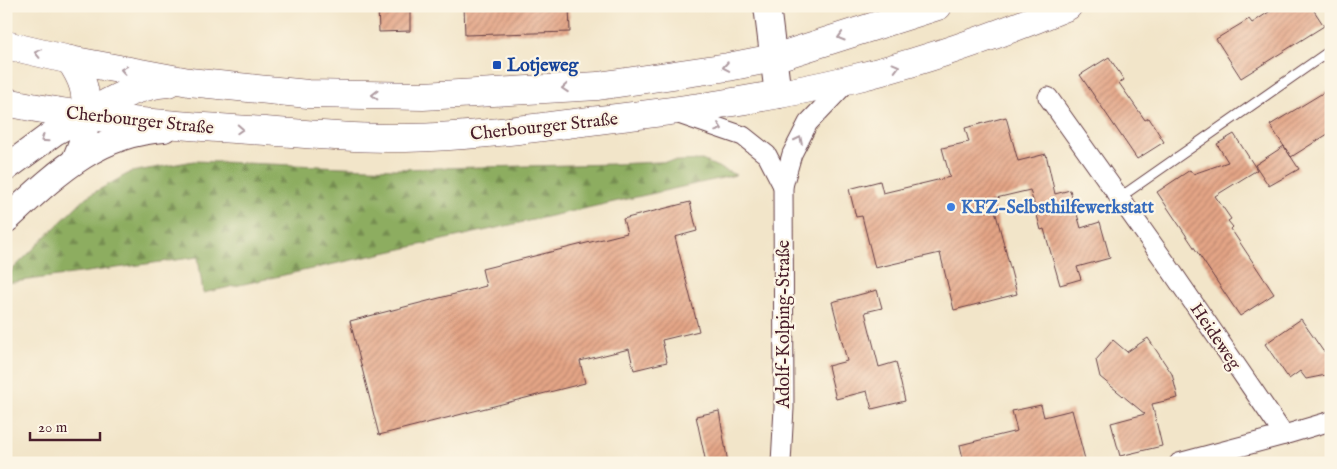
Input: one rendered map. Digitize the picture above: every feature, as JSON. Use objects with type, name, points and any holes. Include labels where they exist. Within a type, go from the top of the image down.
[{"type":"main road","name":"Cherbourger Straße","points":[[6,45],[70,60],[189,82],[308,94],[423,96],[598,86],[728,67],[774,58],[938,6]]},
{"type":"main road","name":"Cherbourger Straße","points":[[6,102],[86,115],[191,127],[406,138],[486,133],[673,112],[778,95],[849,80],[1008,31],[1068,6]]},
{"type":"main road","points":[[70,60],[80,75],[86,94],[86,115]]},
{"type":"main road","points":[[86,115],[109,101],[139,88],[153,84],[189,82]]},
{"type":"street","points":[[767,6],[778,95]]},
{"type":"street","name":"Adolf-Kolping-Straße","points":[[781,463],[784,408],[783,186],[792,154],[808,123],[849,80]]},
{"type":"street","name":"Heideweg","points":[[1048,97],[1166,262],[1284,435]]},
{"type":"street","name":"Adolf-Kolping-Straße","points":[[673,112],[743,136],[767,155],[783,186]]},
{"type":"street","points":[[6,168],[21,155],[55,132],[86,115],[86,131],[75,160]]},
{"type":"street","points":[[6,220],[52,178],[75,160],[105,143],[144,130],[191,127]]},
{"type":"street","points":[[1179,463],[1331,421]]},
{"type":"lane","points":[[1119,198],[1331,50]]},
{"type":"green space","points":[[702,160],[736,175],[203,293],[198,257],[6,283],[6,277],[16,266],[86,197],[131,172],[194,161],[394,169]]},
{"type":"building","points":[[378,6],[410,6],[410,31],[379,32]]},
{"type":"building","points":[[464,6],[569,6],[570,32],[465,35]]},
{"type":"building","points":[[1278,6],[1311,6],[1324,26],[1241,78],[1216,39],[1249,19],[1252,23]]},
{"type":"building","points":[[1109,57],[1124,80],[1119,83],[1145,120],[1149,118],[1164,142],[1137,159],[1080,75]]},
{"type":"building","points":[[1331,88],[1331,132],[1291,157],[1270,125]]},
{"type":"building","points":[[1006,117],[1018,161],[1046,154],[1055,194],[1070,190],[1081,228],[1100,222],[1110,258],[1077,267],[1081,279],[1060,285],[1044,229],[1041,230],[1030,190],[992,199],[1017,294],[954,310],[940,253],[875,268],[862,216],[856,217],[849,189],[880,181],[883,193],[950,177],[942,148],[969,142],[965,128]]},
{"type":"building","points":[[1234,134],[1257,170],[1215,196],[1231,219],[1228,221],[1233,227],[1231,229],[1274,294],[1240,316],[1157,192],[1190,170],[1193,174],[1228,162],[1217,144]]},
{"type":"building","points":[[1284,146],[1299,169],[1269,186],[1255,165]]},
{"type":"building","points":[[690,202],[697,231],[675,237],[699,331],[662,340],[667,362],[634,370],[629,349],[580,361],[585,383],[379,435],[350,321],[486,286],[482,269],[627,233],[623,219]]},
{"type":"building","points":[[877,290],[882,308],[865,312],[879,367],[896,362],[905,401],[872,409],[867,391],[836,399],[828,366],[847,361],[832,302]]},
{"type":"building","points":[[1301,319],[1323,351],[1331,351],[1331,374],[1306,379],[1300,371],[1289,379],[1265,344]]},
{"type":"building","points":[[1148,338],[1172,374],[1178,398],[1152,404],[1162,446],[1120,456],[1111,423],[1145,414],[1100,377],[1096,360],[1113,340],[1127,352]]},
{"type":"building","points":[[1041,405],[1044,417],[1072,410],[1086,463],[964,463],[960,445],[1017,431],[1012,411]]},
{"type":"building","points":[[719,411],[728,463],[706,463],[696,416]]},
{"type":"place","name":"Lotjeweg","points":[[497,65]]},
{"type":"place","name":"KFZ-Selbsthilfewerkstatt","points":[[951,207]]}]
